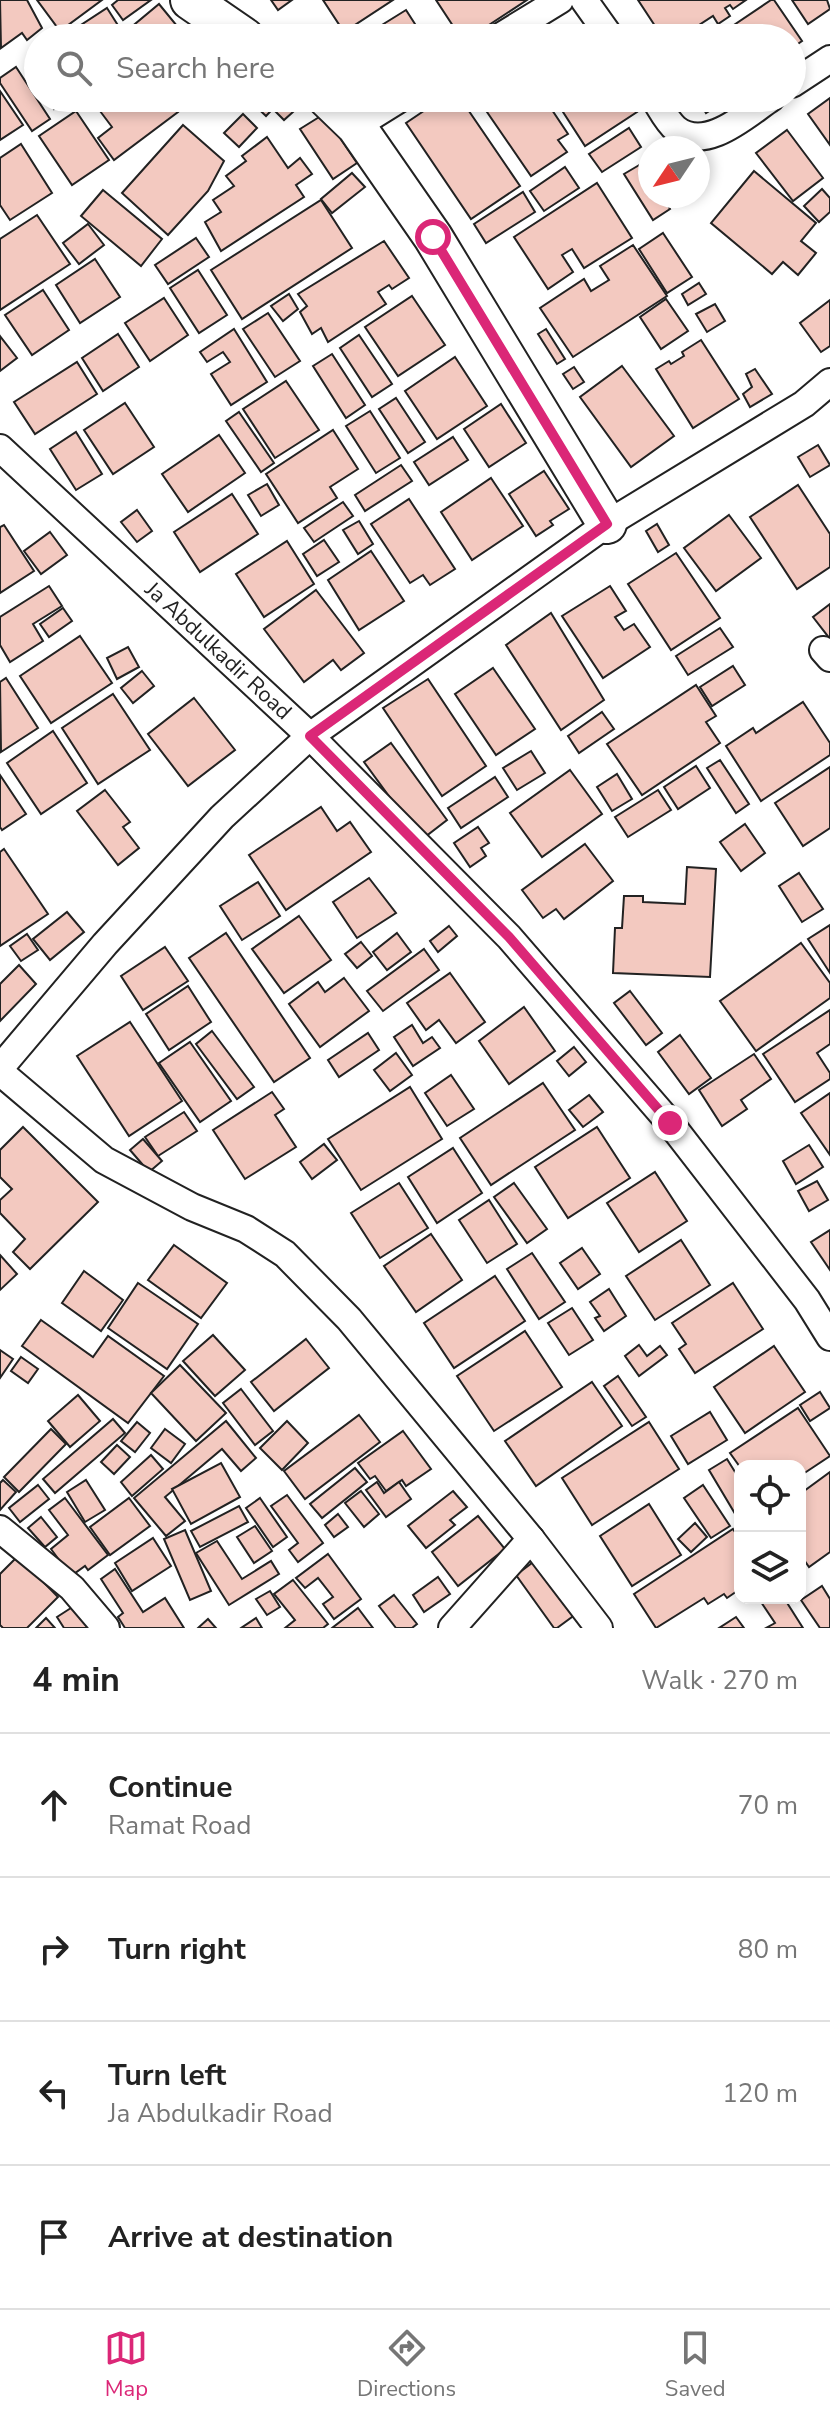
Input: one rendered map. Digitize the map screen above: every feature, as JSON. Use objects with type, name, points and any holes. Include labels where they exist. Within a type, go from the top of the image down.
[{"type":"street","points":[[190,0],[225,24]]},
{"type":"street","points":[[521,24],[560,0]]},
{"type":"street","points":[[584,0],[601,24]]},
{"type":"street","points":[[806,75],[830,59]]},
{"type":"street","points":[[342,112],[356,126],[433,237],[607,524]]},
{"type":"street","points":[[356,126],[378,112]]},
{"type":"street","points":[[664,112],[676,129],[696,137],[718,133],[750,112]]},
{"type":"street","points":[[599,1628],[531,1539],[349,1319],[285,1254],[246,1229],[192,1207],[104,1160],[0,1070],[105,944],[222,817],[310,736],[607,524],[804,404],[830,382]]},
{"type":"street","name":"Ja Abdulkadir Road","points":[[0,448],[310,736],[509,937],[670,1123],[807,1300],[830,1337]]},
{"type":"street","points":[[0,1529],[72,1588],[106,1628]]},
{"type":"street","points":[[452,1628],[531,1539]]},
{"type":"building","points":[[0,0],[27,0],[40,24],[24,24],[24,36],[22,33],[1,48]]},
{"type":"building","points":[[37,0],[102,0],[69,24],[55,24]]},
{"type":"building","points":[[118,0],[151,0],[123,20],[112,5]]},
{"type":"building","points":[[271,0],[292,0],[278,10]]},
{"type":"building","points":[[323,0],[393,0],[356,24],[339,24]]},
{"type":"building","points":[[436,0],[527,0],[490,24],[452,24]]},
{"type":"building","points":[[638,0],[746,0],[733,9],[730,5],[725,8],[730,16],[718,24],[713,16],[701,24],[654,24]]},
{"type":"building","points":[[774,0],[790,24],[735,24]]},
{"type":"building","points":[[792,0],[827,0],[830,9],[808,24]]},
{"type":"building","points":[[159,4],[175,24],[135,24]]},
{"type":"building","points":[[107,8],[117,24],[82,24]]},
{"type":"building","points":[[406,10],[415,24],[384,24]]},
{"type":"building","points":[[16,67],[24,79],[24,112],[45,112],[50,119],[32,131],[0,83],[0,78]]},
{"type":"building","points":[[0,91],[23,125],[0,140]]},
{"type":"building","points":[[830,98],[830,145],[808,114]]},
{"type":"building","points":[[77,112],[109,160],[72,185],[39,136]]},
{"type":"building","points":[[101,112],[178,112],[114,160],[98,138],[112,127]]},
{"type":"building","points":[[276,112],[293,112],[284,120]]},
{"type":"building","points":[[422,112],[470,112],[520,186],[471,219],[406,123]]},
{"type":"building","points":[[487,112],[553,112],[568,134],[558,140],[567,152],[531,176]]},
{"type":"building","points":[[563,112],[637,112],[585,146]]},
{"type":"building","points":[[243,114],[257,128],[239,147],[224,133]]},
{"type":"building","points":[[324,114],[357,163],[333,179],[300,129]]},
{"type":"building","points":[[183,125],[224,161],[208,191],[168,235],[122,193]]},
{"type":"building","points":[[629,128],[638,142],[638,149],[602,172],[589,154]]},
{"type":"building","points":[[787,130],[823,178],[793,201],[756,153]]},
{"type":"building","points":[[267,137],[288,168],[300,158],[312,174],[296,185],[304,197],[221,251],[205,222],[221,212],[213,200],[234,186],[226,176],[246,161],[242,156]]},
{"type":"building","points":[[21,144],[52,193],[10,220],[0,205],[0,158]]},
{"type":"building","points":[[638,166],[638,196],[624,174]]},
{"type":"building","points":[[565,167],[579,188],[544,211],[530,191]]},
{"type":"building","points":[[754,171],[816,223],[801,241],[816,253],[798,275],[783,262],[772,274],[711,223]]},
{"type":"building","points":[[352,173],[365,187],[332,213],[321,199]]},
{"type":"building","points":[[597,183],[632,238],[584,268],[572,249],[562,255],[573,272],[548,289],[514,237]]},
{"type":"building","points":[[822,189],[830,198],[830,212],[819,222],[804,206]]},
{"type":"building","points":[[103,190],[162,239],[141,266],[81,216]]},
{"type":"building","points":[[523,192],[535,212],[486,243],[474,224]]},
{"type":"building","points":[[321,200],[352,248],[242,319],[211,270]]},
{"type":"building","points":[[645,208],[669,208],[670,209],[653,220]]},
{"type":"building","points":[[37,215],[70,264],[0,310],[0,239]]},
{"type":"building","points":[[88,224],[104,245],[79,264],[63,243]]},
{"type":"building","points":[[663,233],[692,277],[667,293],[639,249]]},
{"type":"building","points":[[196,238],[209,257],[168,284],[155,265]]},
{"type":"building","points":[[384,241],[409,278],[392,289],[389,285],[378,292],[386,304],[328,342],[321,328],[312,334],[300,312],[307,306],[298,294]]},
{"type":"building","points":[[633,245],[667,296],[573,357],[540,308],[584,279],[591,291],[609,280],[600,266]]},
{"type":"building","points":[[95,259],[120,297],[80,323],[56,285]]},
{"type":"building","points":[[198,270],[227,315],[199,333],[170,288]]},
{"type":"building","points":[[699,283],[706,294],[688,305],[682,294]]},
{"type":"building","points":[[43,290],[69,330],[32,355],[5,315]]},
{"type":"building","points":[[289,294],[298,309],[283,321],[271,306]]},
{"type":"building","points":[[412,296],[445,345],[398,376],[365,327]]},
{"type":"building","points":[[164,298],[188,335],[150,361],[125,323]]},
{"type":"building","points":[[666,299],[688,331],[661,349],[640,317]]},
{"type":"building","points":[[830,300],[830,346],[821,352],[800,323]]},
{"type":"building","points":[[715,304],[725,321],[707,332],[696,314]]},
{"type":"building","points":[[268,313],[300,361],[275,377],[243,329]]},
{"type":"building","points":[[234,329],[267,382],[231,405],[211,374],[230,362],[223,352],[207,362],[200,352]]},
{"type":"building","points":[[546,329],[565,359],[557,364],[538,334]]},
{"type":"building","points":[[118,334],[139,367],[103,391],[82,358]]},
{"type":"building","points":[[359,335],[392,384],[372,397],[340,348]]},
{"type":"building","points":[[0,336],[17,358],[0,371]]},
{"type":"building","points":[[701,340],[739,399],[693,428],[656,369],[684,356],[682,352]]},
{"type":"building","points":[[332,354],[365,405],[346,418],[313,366]]},
{"type":"building","points":[[455,357],[487,406],[437,439],[405,391]]},
{"type":"building","points":[[77,362],[97,394],[35,434],[14,402]]},
{"type":"building","points":[[622,366],[674,436],[631,467],[580,397]]},
{"type":"building","points":[[574,367],[584,382],[573,389],[563,374]]},
{"type":"building","points":[[755,369],[772,394],[750,407],[743,394],[752,387],[746,374]]},
{"type":"building","points":[[286,381],[319,430],[275,458],[243,409]]},
{"type":"building","points":[[396,398],[425,442],[408,453],[379,409]]},
{"type":"building","points":[[125,403],[154,447],[113,474],[84,430]]},
{"type":"building","points":[[501,404],[526,443],[489,467],[464,429]]},
{"type":"building","points":[[370,411],[400,458],[376,473],[346,426]]},
{"type":"building","points":[[239,412],[274,463],[261,472],[226,421]]},
{"type":"building","points":[[333,430],[358,469],[330,487],[337,498],[298,523],[266,474]]},
{"type":"building","points":[[76,432],[102,474],[76,490],[50,449]]},
{"type":"building","points":[[219,435],[245,473],[188,512],[162,474]]},
{"type":"building","points":[[453,437],[468,460],[429,485],[414,462]]},
{"type":"building","points":[[818,445],[830,465],[810,477],[798,457]]},
{"type":"building","points":[[401,465],[412,481],[365,511],[355,495]]},
{"type":"building","points":[[544,471],[569,509],[550,521],[553,525],[536,536],[509,494]]},
{"type":"building","points":[[491,478],[523,526],[472,560],[441,512]]},
{"type":"building","points":[[267,484],[279,505],[261,516],[248,495]]},
{"type":"building","points":[[798,485],[830,534],[830,567],[797,589],[750,517]]},
{"type":"building","points":[[232,494],[258,534],[200,572],[174,532]]},
{"type":"building","points":[[409,499],[455,569],[430,585],[423,575],[410,583],[371,524]]},
{"type":"building","points":[[343,502],[353,516],[314,542],[304,528]]},
{"type":"building","points":[[137,510],[152,531],[137,542],[121,522]]},
{"type":"building","points":[[729,515],[761,558],[716,591],[684,548]]},
{"type":"building","points":[[359,521],[373,544],[358,554],[343,530]]},
{"type":"building","points":[[657,524],[669,545],[658,552],[646,531]]},
{"type":"building","points":[[4,525],[34,571],[0,593],[0,527]]},
{"type":"building","points":[[50,532],[67,555],[41,574],[24,551]]},
{"type":"building","points":[[324,540],[339,562],[317,576],[303,554]]},
{"type":"building","points":[[287,541],[314,584],[264,617],[236,574]]},
{"type":"building","points":[[371,551],[404,601],[359,630],[328,580]]},
{"type":"building","points":[[676,553],[720,618],[671,650],[628,584]]},
{"type":"building","points":[[49,586],[62,606],[33,624],[43,641],[10,662],[0,645],[0,617]]},
{"type":"building","points":[[610,586],[626,611],[615,617],[624,630],[634,624],[650,647],[603,678],[562,616]]},
{"type":"building","points":[[316,590],[364,653],[341,670],[333,660],[304,682],[264,629]]},
{"type":"building","points":[[830,604],[830,639],[813,617]]},
{"type":"building","points":[[63,608],[72,621],[49,637],[40,624]]},
{"type":"building","points":[[551,613],[604,700],[561,730],[506,645]]},
{"type":"building","points":[[720,628],[733,647],[688,675],[676,656]]},
{"type":"building","points":[[80,636],[112,683],[51,723],[20,676]]},
{"type":"building","points":[[128,647],[139,667],[117,679],[107,658]]},
{"type":"building","points":[[733,666],[745,685],[712,706],[700,687]]},
{"type":"building","points":[[493,668],[535,729],[496,755],[455,694]]},
{"type":"building","points":[[142,671],[154,686],[133,703],[121,688]]},
{"type":"building","points":[[6,678],[38,728],[1,752],[0,682]]},
{"type":"building","points":[[428,679],[486,766],[442,796],[383,708]]},
{"type":"building","points":[[696,685],[716,716],[706,722],[720,743],[642,795],[607,744]]},
{"type":"building","points":[[113,694],[150,750],[98,784],[62,728]]},
{"type":"building","points":[[194,698],[235,750],[188,786],[148,734]]},
{"type":"building","points":[[803,702],[830,743],[830,755],[761,801],[726,746],[753,728],[756,733]]},
{"type":"building","points":[[602,712],[614,729],[579,753],[568,736]]},
{"type":"building","points":[[53,731],[87,783],[41,814],[7,763]]},
{"type":"building","points":[[391,743],[447,820],[421,840],[364,762]]},
{"type":"building","points":[[531,751],[545,773],[517,790],[503,768]]},
{"type":"building","points":[[720,760],[749,804],[736,813],[707,768]]},
{"type":"building","points":[[696,766],[710,788],[678,809],[664,787]]},
{"type":"building","points":[[830,767],[830,828],[803,846],[775,803]]},
{"type":"building","points":[[570,770],[602,814],[542,857],[510,813]]},
{"type":"building","points":[[617,774],[632,799],[612,811],[597,787]]},
{"type":"building","points":[[0,775],[26,814],[2,830],[0,827]]},
{"type":"building","points":[[495,777],[508,797],[461,828],[448,808]]},
{"type":"building","points":[[105,790],[130,822],[123,827],[139,848],[118,865],[77,811]]},
{"type":"building","points":[[658,790],[671,810],[628,837],[615,817]]},
{"type":"building","points":[[321,807],[337,831],[350,822],[371,852],[286,910],[249,855]]},
{"type":"building","points":[[745,824],[765,853],[741,871],[720,842]]},
{"type":"building","points":[[478,827],[489,843],[481,848],[486,856],[470,867],[454,843]]},
{"type":"building","points":[[585,844],[613,881],[564,919],[556,909],[543,918],[522,890]]},
{"type":"building","points":[[4,849],[48,914],[0,946],[0,852]]},
{"type":"building","points":[[687,867],[716,869],[710,977],[613,973],[615,928],[622,928],[624,896],[643,896],[643,902],[685,904]]},
{"type":"building","points":[[799,873],[823,909],[802,922],[779,886]]},
{"type":"building","points":[[369,878],[396,913],[357,938],[333,902]]},
{"type":"building","points":[[258,882],[280,916],[242,940],[220,906]]},
{"type":"building","points":[[67,912],[84,932],[50,960],[33,939]]},
{"type":"building","points":[[299,916],[331,960],[284,993],[252,949]]},
{"type":"building","points":[[830,925],[830,973],[808,939]]},
{"type":"building","points":[[449,926],[457,936],[438,952],[430,941]]},
{"type":"building","points":[[226,933],[310,1058],[274,1082],[189,958]]},
{"type":"building","points":[[397,933],[411,952],[387,970],[373,952]]},
{"type":"building","points":[[27,934],[38,950],[21,961],[10,946]]},
{"type":"building","points":[[361,942],[372,956],[357,968],[345,954]]},
{"type":"building","points":[[801,943],[830,983],[830,998],[756,1051],[720,1001]]},
{"type":"building","points":[[165,947],[188,981],[143,1010],[121,976]]},
{"type":"building","points":[[424,949],[439,970],[383,1011],[367,991]]},
{"type":"building","points":[[19,965],[36,984],[0,1021],[0,984]]},
{"type":"building","points":[[450,973],[485,1022],[456,1043],[439,1020],[426,1030],[407,1003]]},
{"type":"building","points":[[344,978],[369,1011],[320,1047],[289,1004],[318,982],[325,992]]},
{"type":"building","points":[[188,986],[211,1022],[169,1050],[146,1014]]},
{"type":"building","points":[[630,991],[662,1033],[646,1045],[614,1003]]},
{"type":"building","points":[[524,1007],[555,1051],[509,1084],[479,1041]]},
{"type":"building","points":[[830,1010],[830,1044],[817,1053],[830,1073],[830,1079],[795,1102],[763,1054]]},
{"type":"building","points":[[130,1022],[182,1101],[129,1136],[77,1056]]},
{"type":"building","points":[[412,1025],[423,1043],[432,1037],[440,1048],[413,1066],[394,1037]]},
{"type":"building","points":[[212,1031],[254,1087],[237,1099],[196,1044]]},
{"type":"building","points":[[368,1033],[379,1050],[339,1077],[328,1060]]},
{"type":"building","points":[[680,1035],[711,1078],[689,1094],[658,1052]]},
{"type":"building","points":[[190,1042],[231,1101],[200,1122],[159,1063]]},
{"type":"building","points":[[574,1047],[586,1062],[569,1076],[557,1061]]},
{"type":"building","points":[[396,1053],[412,1075],[390,1091],[374,1070]]},
{"type":"building","points":[[754,1054],[771,1079],[741,1100],[747,1109],[722,1126],[699,1090]]},
{"type":"building","points":[[451,1075],[474,1109],[447,1126],[425,1093]]},
{"type":"building","points":[[543,1083],[575,1130],[491,1185],[460,1138]]},
{"type":"building","points":[[410,1087],[442,1139],[361,1190],[328,1139]]},
{"type":"building","points":[[272,1092],[284,1109],[275,1115],[296,1147],[245,1179],[213,1130]]},
{"type":"building","points":[[830,1093],[830,1155],[801,1113]]},
{"type":"building","points":[[589,1095],[603,1112],[583,1127],[569,1110]]},
{"type":"building","points":[[184,1112],[197,1131],[158,1156],[145,1137]]},
{"type":"building","points":[[23,1127],[98,1202],[30,1269],[13,1252],[25,1239],[0,1213],[0,1200],[12,1189],[0,1177],[0,1150]]},
{"type":"building","points":[[597,1127],[630,1178],[568,1218],[535,1167]]},
{"type":"building","points":[[143,1139],[162,1161],[149,1172],[130,1150]]},
{"type":"building","points":[[324,1144],[337,1160],[312,1179],[300,1162]]},
{"type":"building","points":[[809,1145],[823,1167],[796,1184],[783,1161]]},
{"type":"building","points":[[453,1148],[482,1193],[437,1223],[408,1177]]},
{"type":"building","points":[[655,1172],[687,1221],[639,1252],[607,1203]]},
{"type":"building","points":[[817,1181],[828,1200],[809,1211],[798,1191]]},
{"type":"building","points":[[399,1183],[428,1228],[380,1258],[351,1213]]},
{"type":"building","points":[[514,1183],[547,1229],[527,1243],[494,1197]]},
{"type":"building","points":[[489,1200],[517,1244],[487,1263],[459,1220]]},
{"type":"building","points":[[830,1230],[830,1270],[811,1242]]},
{"type":"building","points":[[431,1234],[462,1280],[416,1312],[384,1266]]},
{"type":"building","points":[[681,1240],[710,1285],[655,1320],[626,1276]]},
{"type":"building","points":[[174,1245],[227,1283],[201,1318],[148,1280]]},
{"type":"building","points":[[582,1248],[600,1274],[578,1289],[560,1263]]},
{"type":"building","points":[[532,1253],[565,1302],[539,1319],[507,1269]]},
{"type":"building","points":[[0,1255],[17,1274],[0,1290]]},
{"type":"building","points":[[84,1271],[123,1300],[101,1331],[62,1303]]},
{"type":"building","points":[[495,1276],[525,1321],[454,1368],[424,1323]]},
{"type":"building","points":[[138,1283],[198,1324],[167,1369],[108,1328]]},
{"type":"building","points":[[733,1283],[763,1329],[695,1373],[679,1349],[686,1344],[672,1323]]},
{"type":"building","points":[[609,1289],[626,1316],[604,1331],[595,1318],[600,1316],[590,1302]]},
{"type":"building","points":[[572,1308],[593,1340],[569,1355],[548,1323]]},
{"type":"building","points":[[41,1320],[93,1357],[108,1336],[164,1376],[128,1423],[22,1346]]},
{"type":"building","points":[[525,1331],[562,1387],[494,1431],[457,1376]]},
{"type":"building","points":[[213,1335],[245,1370],[215,1396],[183,1361]]},
{"type":"building","points":[[306,1339],[329,1368],[274,1411],[251,1382]]},
{"type":"building","points":[[639,1345],[647,1356],[660,1346],[667,1355],[639,1376],[625,1356]]},
{"type":"building","points":[[774,1346],[805,1392],[745,1433],[714,1387]]},
{"type":"building","points":[[0,1350],[13,1359],[0,1378]]},
{"type":"building","points":[[21,1357],[38,1369],[28,1383],[11,1371]]},
{"type":"building","points":[[180,1365],[226,1413],[196,1441],[151,1393]]},
{"type":"building","points":[[618,1376],[646,1417],[632,1426],[604,1386]]},
{"type":"building","points":[[592,1382],[622,1426],[536,1486],[505,1441]]},
{"type":"building","points":[[241,1389],[273,1431],[255,1445],[223,1403]]},
{"type":"building","points":[[820,1392],[830,1408],[810,1421],[800,1405]]},
{"type":"building","points":[[78,1395],[100,1421],[70,1447],[48,1421]]},
{"type":"building","points":[[798,1408],[830,1456],[806,1472],[806,1460],[735,1460],[730,1453]]},
{"type":"building","points":[[710,1412],[727,1440],[688,1464],[671,1436]]},
{"type":"building","points":[[359,1415],[380,1442],[305,1499],[284,1471]]},
{"type":"building","points":[[113,1419],[125,1433],[55,1493],[43,1479]]},
{"type":"building","points":[[226,1421],[256,1458],[241,1471],[222,1449],[165,1497],[185,1521],[166,1536],[134,1498]]},
{"type":"building","points":[[287,1421],[308,1443],[282,1470],[260,1448]]},
{"type":"building","points":[[137,1422],[150,1433],[135,1452],[121,1441]]},
{"type":"building","points":[[649,1422],[679,1469],[592,1525],[562,1478]]},
{"type":"building","points":[[51,1429],[66,1444],[19,1492],[4,1477]]},
{"type":"building","points":[[165,1429],[185,1444],[171,1463],[151,1448]]},
{"type":"building","points":[[403,1431],[431,1469],[406,1486],[402,1480],[386,1491],[375,1476],[370,1479],[358,1463]]},
{"type":"building","points":[[117,1445],[130,1457],[114,1474],[101,1462]]},
{"type":"building","points":[[151,1455],[163,1469],[132,1496],[121,1482]]},
{"type":"building","points":[[727,1459],[734,1470],[734,1512],[709,1470]]},
{"type":"building","points":[[221,1463],[240,1497],[191,1524],[172,1489]]},
{"type":"building","points":[[355,1468],[367,1482],[322,1518],[310,1504]]},
{"type":"building","points":[[830,1472],[830,1552],[809,1567],[806,1563],[806,1490]]},
{"type":"building","points":[[3,1480],[16,1492],[0,1510],[0,1483]]},
{"type":"building","points":[[86,1480],[105,1510],[85,1522],[67,1492]]},
{"type":"building","points":[[377,1482],[384,1493],[399,1482],[411,1499],[386,1517],[366,1490]]},
{"type":"building","points":[[38,1485],[49,1499],[20,1522],[9,1508]]},
{"type":"building","points":[[703,1485],[730,1526],[711,1538],[684,1498]]},
{"type":"building","points":[[361,1491],[379,1514],[364,1527],[345,1503]]},
{"type":"building","points":[[453,1491],[467,1507],[450,1520],[455,1525],[426,1548],[408,1526]]},
{"type":"building","points":[[287,1495],[323,1543],[298,1562],[289,1550],[298,1543],[271,1506]]},
{"type":"building","points":[[65,1498],[108,1555],[88,1570],[85,1566],[71,1576],[51,1549],[68,1535],[49,1510]]},
{"type":"building","points":[[129,1498],[150,1526],[110,1555],[90,1527]]},
{"type":"building","points":[[260,1498],[287,1537],[273,1547],[246,1508]]},
{"type":"building","points":[[649,1504],[681,1555],[632,1586],[600,1536]]},
{"type":"building","points":[[239,1506],[248,1522],[200,1547],[191,1531]]},
{"type":"building","points":[[338,1514],[348,1527],[334,1537],[325,1525]]},
{"type":"building","points":[[478,1516],[505,1549],[458,1586],[432,1552]]},
{"type":"building","points":[[41,1517],[57,1537],[45,1547],[28,1528]]},
{"type":"building","points":[[695,1523],[707,1537],[691,1552],[678,1539]]},
{"type":"building","points":[[255,1526],[272,1551],[254,1563],[237,1537]]},
{"type":"building","points":[[733,1529],[734,1593],[727,1598],[724,1594],[708,1604],[704,1598],[656,1628],[634,1594]]},
{"type":"building","points":[[185,1530],[211,1591],[190,1600],[164,1539]]},
{"type":"building","points":[[153,1538],[171,1566],[132,1591],[115,1563]]},
{"type":"building","points":[[217,1541],[242,1579],[271,1561],[279,1574],[229,1605],[196,1553]]},
{"type":"building","points":[[328,1554],[361,1599],[334,1619],[323,1604],[333,1597],[318,1578],[305,1588],[296,1578]]},
{"type":"building","points":[[18,1556],[58,1597],[27,1628],[3,1628],[0,1625],[0,1574]]},
{"type":"building","points":[[536,1560],[576,1614],[557,1628],[516,1575]]},
{"type":"building","points":[[115,1569],[143,1612],[165,1598],[184,1628],[125,1628],[118,1617],[123,1613],[101,1579]]},
{"type":"building","points":[[438,1577],[450,1594],[424,1612],[413,1595]]},
{"type":"building","points":[[293,1580],[328,1624],[323,1628],[285,1628],[295,1620],[274,1594]]},
{"type":"building","points":[[822,1586],[830,1599],[830,1628],[820,1628],[804,1604],[806,1597]]},
{"type":"building","points":[[270,1591],[280,1607],[267,1615],[256,1599]]},
{"type":"building","points":[[394,1595],[417,1624],[412,1628],[396,1628],[379,1606]]},
{"type":"building","points":[[762,1604],[788,1604],[803,1628],[766,1628],[775,1623]]},
{"type":"building","points":[[74,1606],[89,1628],[64,1628],[57,1617]]},
{"type":"building","points":[[358,1608],[373,1628],[332,1628]]},
{"type":"building","points":[[736,1617],[744,1628],[719,1628]]},
{"type":"building","points":[[46,1618],[55,1628],[36,1628]]},
{"type":"building","points":[[256,1618],[262,1628],[241,1628]]},
{"type":"building","points":[[208,1619],[216,1628],[198,1628]]},
{"type":"route","points":[[433,237],[607,524],[310,736],[509,937],[670,1123]]}]
